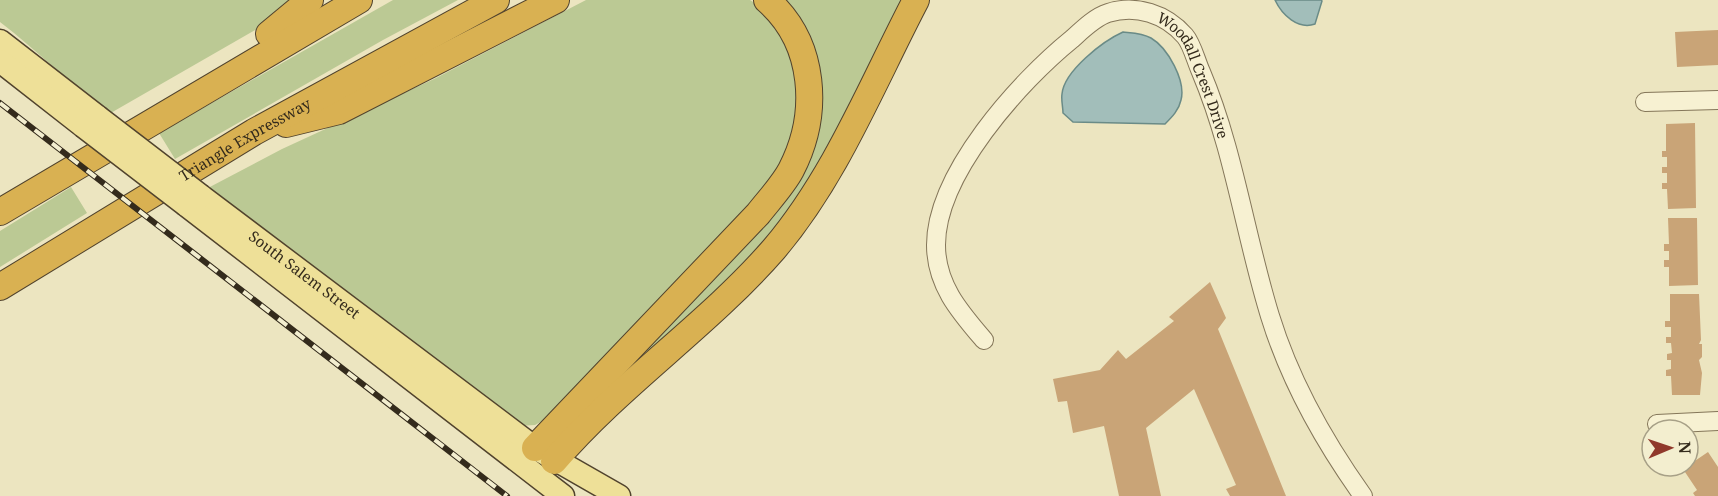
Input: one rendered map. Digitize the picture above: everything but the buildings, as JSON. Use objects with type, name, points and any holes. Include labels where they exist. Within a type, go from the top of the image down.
[{"type":"highway","points":[[242,69],[267,36],[310,0]]},
{"type":"highway","points":[[0,212],[359,0]]},
{"type":"highway","name":"Triangle Expressway","points":[[0,287],[254,132],[496,0]]},
{"type":"highway","points":[[254,132],[339,111],[556,0]]},
{"type":"highway","points":[[537,463],[758,214],[790,173],[806,133],[810,88],[800,47],[775,7],[766,0]]},
{"type":"highway","points":[[537,463],[585,428],[774,249],[815,194],[853,126],[916,0]]},
{"type":"main road","name":"South Salem Street","points":[[0,41],[91,122]]},
{"type":"main road","name":"South Salem Street","points":[[0,62],[91,122],[537,463],[563,496]]},
{"type":"main road","name":"South Salem Street","points":[[537,463],[619,496]]},
{"type":"street","name":"Woodall Crest Drive","points":[[984,340],[957,308],[941,281],[936,247],[939,214],[956,176],[982,134],[1047,59],[1089,24],[1108,13],[1143,9],[1166,21],[1186,36],[1212,100],[1244,207],[1270,316],[1294,384],[1338,462],[1363,496]]},
{"type":"street","points":[[1645,102],[1718,100]]},
{"type":"street","points":[[1700,423],[1718,422]]},
{"type":"green space","points":[[0,0],[301,0],[290,10],[109,114],[0,22]]},
{"type":"green space","points":[[393,0],[458,0],[383,40],[175,159],[159,133]]},
{"type":"green space","points":[[586,0],[750,0],[767,11],[786,36],[804,102],[785,169],[553,415],[535,425],[518,426],[206,189],[282,149],[434,79]]},
{"type":"green space","points":[[778,0],[908,0],[884,50],[783,227],[652,355],[644,348],[811,142]]},
{"type":"green space","points":[[71,187],[87,213],[0,267],[0,231]]},
{"type":"water","points":[[1275,0],[1322,1],[1315,24],[1303,25],[1286,16]]},
{"type":"water","points":[[1123,32],[1141,34],[1151,38],[1164,49],[1181,84],[1181,100],[1177,110],[1165,124],[1073,122],[1063,113],[1064,85],[1086,58],[1105,42]]},
{"type":"railway","points":[[0,103],[507,496]]}]
